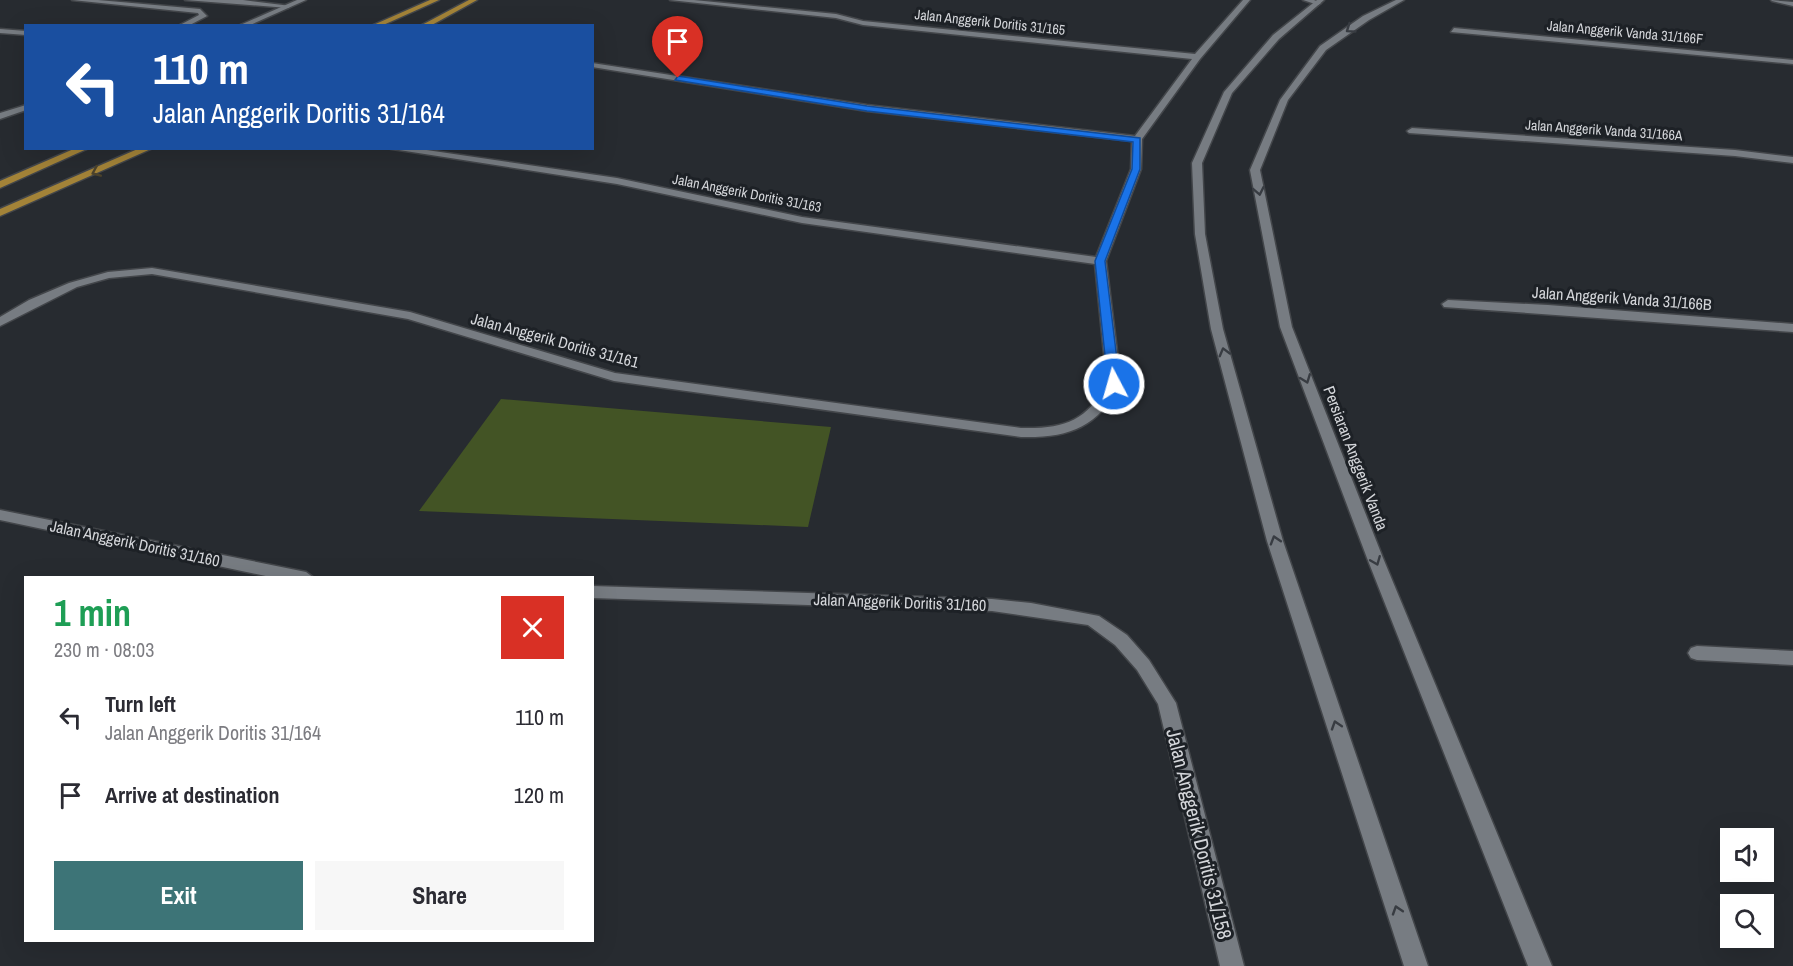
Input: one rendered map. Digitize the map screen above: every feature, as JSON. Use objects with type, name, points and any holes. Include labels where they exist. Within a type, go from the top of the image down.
[{"type":"main road","points":[[379,24],[436,0]]},
{"type":"main road","points":[[427,24],[474,0]]},
{"type":"main road","points":[[0,185],[80,150]]},
{"type":"main road","points":[[0,213],[144,150]]},
{"type":"street","points":[[75,0],[200,11],[203,16],[185,24]]},
{"type":"street","points":[[188,0],[288,6]]},
{"type":"street","points":[[246,24],[303,0]]},
{"type":"street","name":"Jalan Anggerik Doritis 31/165","points":[[673,0],[836,16],[863,23],[1197,57]]},
{"type":"street","points":[[1100,261],[1136,169],[1137,140],[1197,57],[1247,0]]},
{"type":"street","name":"Persiaran Anggerik Vanda","points":[[1401,0],[1366,18],[1323,48],[1284,100],[1255,170],[1286,327],[1375,558],[1540,966]]},
{"type":"street","points":[[1774,0],[1793,4]]},
{"type":"street","points":[[1315,1],[1276,37],[1228,92],[1197,163],[1200,234],[1217,329],[1275,541],[1416,966]]},
{"type":"street","name":"Jalan Anggerik Vanda 31/166F","points":[[1454,30],[1793,62]]},
{"type":"street","points":[[0,31],[24,33]]},
{"type":"street","points":[[594,65],[867,108],[1137,140]]},
{"type":"street","points":[[0,116],[24,108]]},
{"type":"street","name":"Jalan Anggerik Vanda 31/166A","points":[[1413,131],[1735,153],[1793,160]]},
{"type":"street","name":"Jalan Anggerik Doritis 31/163","points":[[404,150],[617,181],[802,220],[1100,261]]},
{"type":"street","name":"Jalan Anggerik Doritis 31/161","points":[[0,322],[33,303],[73,285],[108,275],[152,270],[410,316],[614,377],[1028,434],[1067,428],[1091,417],[1106,403],[1114,384],[1100,261]]},
{"type":"street","name":"Jalan Anggerik Vanda 31/166B","points":[[1448,304],[1548,309],[1793,328]]},
{"type":"street","name":"Jalan Anggerik Doritis 31/160","points":[[0,515],[296,576]]},
{"type":"street","name":"Jalan Anggerik Doritis 31/160","points":[[594,592],[992,605],[1070,615],[1093,620],[1121,640],[1143,665],[1167,703]]},
{"type":"street","points":[[1697,653],[1793,658]]},
{"type":"street","name":"Jalan Anggerik Doritis 31/158","points":[[1167,703],[1232,966]]},
{"type":"green space","points":[[501,399],[831,427],[808,527],[419,511]]},
{"type":"route","points":[[678,78],[867,108],[1137,140],[1136,169],[1100,261],[1114,384]]}]
